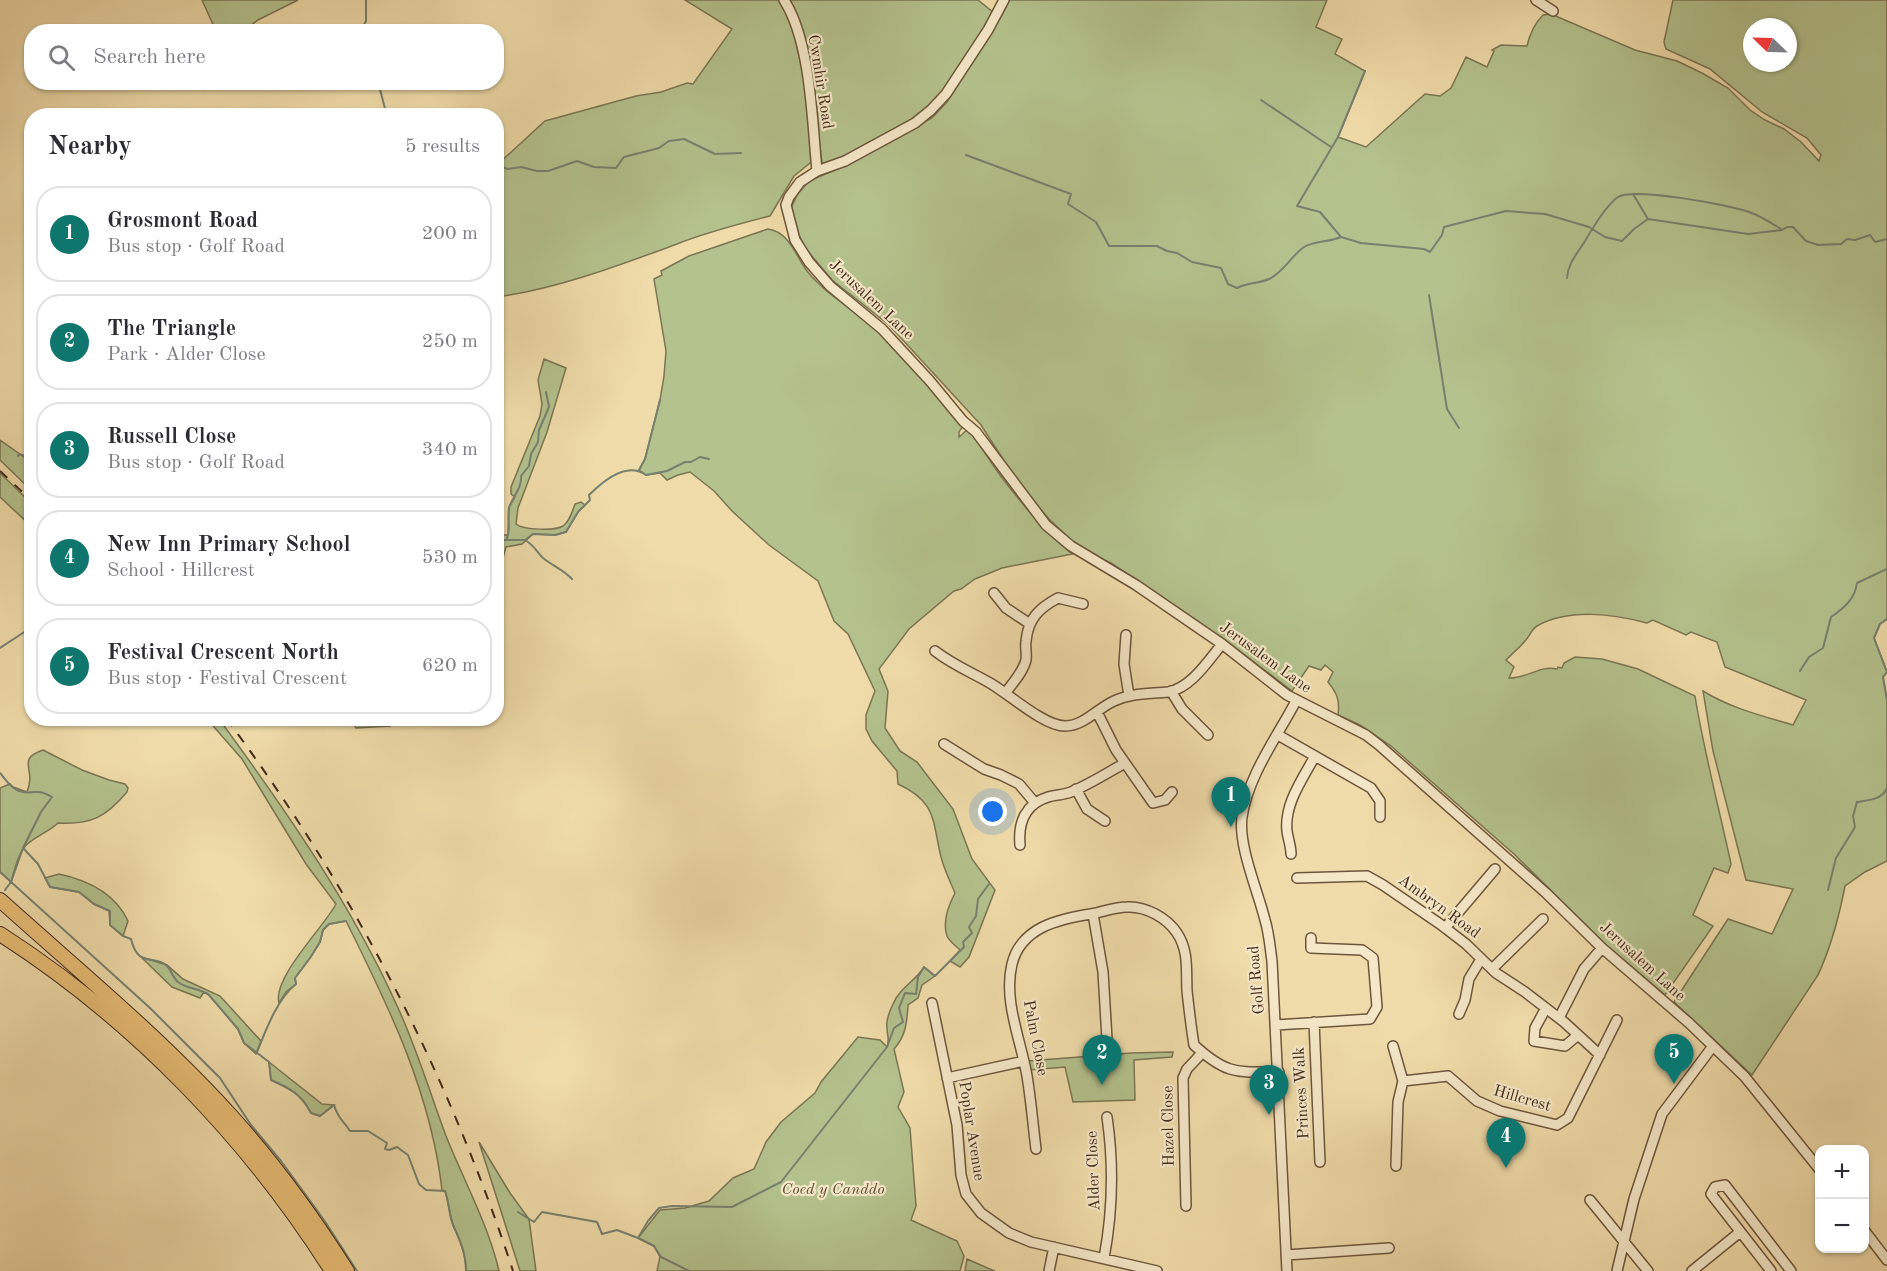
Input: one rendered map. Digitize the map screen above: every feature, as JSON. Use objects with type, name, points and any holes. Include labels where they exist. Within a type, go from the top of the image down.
[{"type":"highway","points":[[0,900],[146,1030],[227,1112],[261,1151],[309,1214],[347,1271]]},
{"type":"highway","points":[[0,933],[106,1012],[187,1087],[271,1184],[332,1271]]},
{"type":"street","name":"Cwmhir Road","points":[[784,0],[794,20],[806,69],[818,171]]},
{"type":"street","name":"Jerusalem Lane","points":[[1004,0],[988,30],[946,94],[931,110],[915,123],[845,161],[818,171],[800,182],[789,196],[786,205],[795,240],[830,286],[882,329],[975,432],[1046,525],[1071,546],[1136,585],[1222,644],[1296,701],[1339,721],[1379,745],[1546,893],[1602,948],[1713,1046],[1745,1077],[1815,1164]]},
{"type":"street","points":[[1536,0],[1553,11]]},
{"type":"street","points":[[994,593],[1006,608],[1030,624]]},
{"type":"street","points":[[1006,692],[1026,661],[1026,640],[1031,619],[1043,606],[1058,598],[1083,604]]},
{"type":"street","points":[[1126,635],[1124,664],[1129,696]]},
{"type":"street","points":[[935,651],[949,663],[1006,692],[1026,708],[1049,721],[1065,726],[1083,721],[1113,701],[1129,696],[1170,691],[1186,683],[1197,674],[1222,644]]},
{"type":"street","points":[[1170,691],[1182,709],[1208,735]]},
{"type":"street","name":"Golf Road","points":[[1287,1271],[1272,961],[1268,931],[1244,843],[1242,818],[1250,789],[1263,759],[1296,701]]},
{"type":"street","points":[[1097,712],[1125,763],[1153,803],[1165,800],[1172,792]]},
{"type":"street","points":[[1278,735],[1371,788],[1380,801],[1380,817]]},
{"type":"street","points":[[944,744],[984,769],[1019,784],[1035,803]]},
{"type":"street","points":[[1291,855],[1287,830],[1288,813],[1295,791],[1315,756]]},
{"type":"street","points":[[1020,845],[1019,834],[1026,810],[1035,803],[1076,789],[1125,763]]},
{"type":"street","points":[[1076,789],[1087,809],[1105,821]]},
{"type":"street","points":[[1445,928],[1496,870]]},
{"type":"street","name":"Ambryn Road","points":[[1297,878],[1367,876],[1445,928],[1492,969],[1559,1018],[1600,1055]]},
{"type":"street","name":"Palm Close","points":[[1036,1149],[1024,1060],[1013,1014],[1010,984],[1012,963],[1020,947],[1032,933],[1048,923],[1127,907],[1145,909],[1161,918],[1177,933],[1186,952],[1187,990],[1194,1045],[1202,1053]]},
{"type":"street","points":[[1093,914],[1103,972],[1107,1039]]},
{"type":"street","points":[[1492,969],[1544,919]]},
{"type":"street","points":[[1276,1025],[1370,1018],[1377,1007],[1373,958],[1362,950],[1311,948],[1311,938]]},
{"type":"street","points":[[1559,1018],[1584,969],[1602,948]]},
{"type":"street","points":[[1459,1014],[1465,1000],[1469,979],[1481,959]]},
{"type":"street","name":"Poplar Avenue","points":[[932,1003],[957,1125],[961,1175],[966,1194],[981,1213],[1009,1233],[1031,1242],[1150,1270]]},
{"type":"street","points":[[1546,1008],[1535,1028],[1534,1041],[1565,1046],[1578,1035]]},
{"type":"street","name":"Hillcrest","points":[[1403,1081],[1448,1076],[1476,1101],[1500,1111],[1557,1125],[1568,1118],[1617,1020]]},
{"type":"street","name":"Princes Walk","points":[[1314,1022],[1320,1162]]},
{"type":"street","points":[[1393,1046],[1403,1081],[1398,1102],[1396,1166]]},
{"type":"street","points":[[1617,1271],[1637,1188],[1662,1113],[1713,1046]]},
{"type":"street","points":[[1202,1053],[1223,1068],[1240,1072],[1279,1072]]},
{"type":"street","name":"Hazel Close","points":[[1186,1206],[1183,1078],[1187,1069],[1202,1053]]},
{"type":"street","points":[[947,1078],[1024,1060]]},
{"type":"street","name":"Alder Close","points":[[1104,1258],[1111,1222],[1113,1185],[1107,1118]]},
{"type":"street","points":[[1771,1271],[1712,1194],[1714,1187],[1725,1185],[1791,1271]]},
{"type":"street","points":[[1590,1200],[1648,1271]]},
{"type":"street","points":[[1692,1271],[1740,1232]]},
{"type":"street","points":[[1869,1237],[1887,1260]]},
{"type":"street","points":[[1049,1271],[1054,1247]]},
{"type":"street","points":[[1286,1256],[1389,1248]]},
{"type":"green space","points":[[202,0],[298,0],[253,24],[213,24]]},
{"type":"green space","points":[[685,0],[779,0],[791,20],[804,77],[813,158],[794,176],[770,216],[723,228],[565,282],[504,296],[504,159],[545,121],[636,96],[661,92],[687,83],[693,84],[732,29]]},
{"type":"green space","points":[[790,0],[978,0],[994,13],[944,89],[920,115],[827,165],[822,163],[806,60]]},
{"type":"green space","points":[[1008,0],[1327,0],[1316,27],[1342,39],[1335,54],[1365,71],[1338,137],[1366,147],[1425,94],[1440,96],[1451,88],[1466,57],[1487,67],[1494,51],[1492,50],[1501,45],[1527,46],[1537,22],[1543,15],[1551,14],[1635,50],[1677,61],[1702,73],[1728,88],[1750,110],[1784,129],[1801,142],[1819,161],[1821,155],[1807,138],[1762,112],[1710,69],[1666,49],[1664,42],[1673,0],[1887,0],[1887,619],[1880,624],[1874,638],[1887,672],[1883,677],[1887,700],[1887,861],[1865,872],[1845,886],[1834,932],[1818,975],[1752,1075],[1674,1002],[1728,919],[1772,934],[1793,889],[1746,880],[1713,751],[1703,691],[1735,707],[1793,725],[1806,700],[1725,667],[1717,642],[1691,632],[1686,635],[1653,620],[1647,623],[1592,614],[1550,620],[1535,627],[1524,643],[1506,660],[1514,667],[1509,678],[1545,669],[1562,668],[1564,663],[1575,657],[1602,659],[1638,669],[1695,696],[1731,864],[1728,873],[1714,868],[1693,915],[1713,926],[1665,995],[1604,943],[1514,854],[1391,746],[1360,725],[1338,715],[1337,697],[1328,682],[1333,672],[1325,665],[1321,670],[1309,666],[1292,691],[1234,647],[1141,583],[1111,563],[1083,551],[1049,519],[1019,484],[981,425],[889,325],[832,280],[806,249],[793,223],[792,206],[797,195],[809,181],[851,163],[932,118],[947,102],[1003,13]]},
{"type":"green space","points":[[768,229],[776,231],[787,240],[807,271],[823,288],[878,329],[900,351],[963,426],[959,437],[968,429],[1025,507],[1072,554],[1002,568],[954,591],[909,629],[879,669],[888,691],[885,728],[900,751],[917,762],[953,809],[972,859],[995,890],[969,957],[960,967],[950,961],[960,950],[949,940],[945,925],[955,893],[942,862],[931,813],[920,798],[898,784],[897,771],[872,741],[866,729],[866,715],[875,691],[848,634],[834,621],[818,581],[769,545],[714,491],[690,472],[667,480],[660,473],[646,475],[639,470],[645,459],[660,400],[666,351],[654,279],[662,275],[661,271],[689,256]]},
{"type":"green space","points":[[544,359],[566,368],[547,432],[518,508],[516,524],[532,529],[559,528],[567,522],[575,504],[581,502],[585,505],[566,532],[555,535],[533,534],[522,544],[506,547],[504,554],[504,535],[508,535],[509,507],[515,497],[511,494],[511,487],[540,416],[542,404],[538,380]]},
{"type":"green space","points":[[0,440],[24,457],[24,483],[0,460]]},
{"type":"green space","points":[[0,473],[24,496],[24,519],[0,497]]},
{"type":"green space","points":[[213,726],[224,726],[293,823],[339,895],[380,970],[405,1024],[446,1136],[489,1236],[499,1271],[466,1271],[462,1247],[452,1221],[445,1191],[442,1190],[428,1119],[418,1085],[378,986],[346,921],[329,924],[323,930],[320,942],[295,978],[296,984],[286,992],[279,1003],[283,980],[336,904],[306,864],[242,759]]},
{"type":"green space","points":[[355,726],[390,726],[356,728]]},
{"type":"green space","points":[[43,750],[82,770],[125,784],[128,788],[112,808],[97,818],[80,823],[58,823],[30,842],[19,857],[11,882],[0,872],[0,788],[10,784],[27,792],[30,777],[28,761],[30,757]]},
{"type":"green space","points":[[59,874],[90,884],[108,895],[128,921],[123,936],[110,925],[109,911],[94,904],[79,892],[50,887],[45,878]]},
{"type":"green space","points":[[141,957],[167,965],[183,979],[220,996],[261,1041],[256,1054],[244,1043],[238,1029],[209,995],[204,992],[200,998],[172,987]]},
{"type":"green space","name":"Coed y Canddo","points":[[924,967],[935,976],[922,985],[918,998],[908,1005],[903,1034],[894,1049],[904,1092],[898,1107],[910,1128],[916,1206],[911,1220],[957,1241],[964,1256],[960,1271],[657,1271],[660,1257],[654,1246],[638,1238],[660,1210],[685,1208],[709,1201],[733,1178],[754,1169],[766,1142],[781,1122],[815,1093],[821,1082],[858,1037],[880,1040],[887,1047],[887,1022],[892,1006],[900,993]]},
{"type":"green space","points":[[1173,1052],[1172,1057],[1134,1060],[1135,1100],[1073,1102],[1065,1067],[1030,1070],[1028,1061],[1131,1053]]},
{"type":"green space","points":[[269,1062],[322,1104],[334,1105],[320,1116],[311,1113],[295,1093],[271,1080]]},
{"type":"green space","points":[[479,1142],[529,1219],[536,1271],[520,1271]]},
{"type":"green space","points":[[967,1259],[992,1270],[995,1271],[965,1271]]},
{"type":"waterway","points":[[364,24],[366,0]]},
{"type":"waterway","points":[[1341,237],[1320,212],[1297,206],[1338,137],[1365,71]]},
{"type":"waterway","points":[[380,90],[385,108]]},
{"type":"waterway","points":[[1261,100],[1331,147]]},
{"type":"waterway","points":[[504,168],[521,167],[548,171],[577,161],[594,167],[616,168],[624,157],[659,148],[669,141],[684,139],[715,154],[741,153]]},
{"type":"waterway","points":[[966,155],[1071,194],[1068,204],[1096,222],[1109,246],[1157,246],[1177,253],[1192,262],[1221,268],[1228,284],[1237,288],[1265,281],[1274,276],[1300,250],[1312,244],[1341,237],[1361,243],[1424,249],[1430,252],[1442,235],[1444,227],[1506,211],[1545,214],[1589,227],[1605,237],[1622,241],[1648,219],[1748,234],[1793,227],[1806,241],[1818,245],[1841,244],[1847,239],[1855,240],[1870,235],[1875,242],[1887,239]]},
{"type":"waterway","points":[[1567,278],[1573,259],[1600,217],[1613,201],[1627,194],[1682,198],[1723,205],[1753,214],[1781,229]]},
{"type":"waterway","points":[[1633,194],[1648,219]]},
{"type":"waterway","points":[[1429,295],[1447,409],[1459,428]]},
{"type":"waterway","points":[[507,538],[509,508],[520,485],[521,476],[529,466],[531,454],[538,442],[539,430],[549,407],[546,392]]},
{"type":"waterway","points":[[639,470],[645,459],[660,400]]},
{"type":"waterway","points":[[18,456],[19,454],[24,456]]},
{"type":"waterway","points":[[504,540],[525,540],[533,534],[555,535],[566,532],[578,512],[590,500],[589,495],[615,475],[631,470],[646,475],[667,471],[700,457],[709,459]]},
{"type":"waterway","points":[[525,540],[543,558],[572,579]]},
{"type":"waterway","points":[[1800,671],[1809,657],[1823,648],[1831,617],[1848,603],[1857,583],[1887,569]]},
{"type":"waterway","points":[[1887,619],[1880,624],[1874,638],[1887,672],[1883,677],[1887,700]]},
{"type":"waterway","points":[[0,648],[24,632]]},
{"type":"waterway","points":[[0,773],[19,791],[39,792],[52,797],[41,812],[23,848],[38,864],[50,887],[79,892],[94,904],[110,911],[110,925],[123,936],[131,939],[134,948],[142,958],[162,963],[181,984],[209,995],[238,1029],[244,1043],[269,1062],[271,1080],[295,1093],[311,1113],[320,1116],[334,1105],[350,1131],[368,1131],[387,1143],[385,1149],[397,1147],[408,1155],[419,1184],[426,1190],[445,1191],[452,1221],[464,1253],[466,1271]]},
{"type":"waterway","points":[[1828,890],[1836,858],[1855,827],[1853,816],[1857,802],[1878,797],[1887,788]]},
{"type":"waterway","points":[[5,890],[11,882],[23,848]]},
{"type":"waterway","points":[[0,872],[150,1008],[220,1078],[251,1125],[281,1161],[324,1220],[357,1271]]},
{"type":"waterway","points":[[638,1238],[659,1208],[672,1206],[732,1207],[781,1182],[887,1047],[894,1028],[903,1022],[899,1008],[905,993],[916,994],[918,977],[924,967],[935,976],[964,947],[963,942],[972,933],[969,927],[976,916],[978,899],[989,884]]},
{"type":"waterway","points":[[257,1052],[273,1015],[283,998],[296,984],[295,978],[320,942],[323,930],[329,924],[346,921]]},
{"type":"waterway","points":[[518,1212],[534,1222],[542,1212],[597,1222],[602,1234],[617,1230],[638,1238],[654,1246],[661,1257],[689,1271]]},
{"type":"railway","points":[[0,471],[24,494]]},
{"type":"railway","points":[[232,726],[315,848],[392,983],[427,1053],[458,1124],[513,1271]]},
{"type":"place","name":"Grosmont Road","points":[[1231,827]]},
{"type":"place","name":"Festival Crescent North","points":[[1674,1084]]},
{"type":"place","name":"The Triangle","points":[[1102,1085]]},
{"type":"place","name":"Russell Close","points":[[1269,1115]]},
{"type":"place","name":"New Inn Primary School","points":[[1506,1168]]}]
